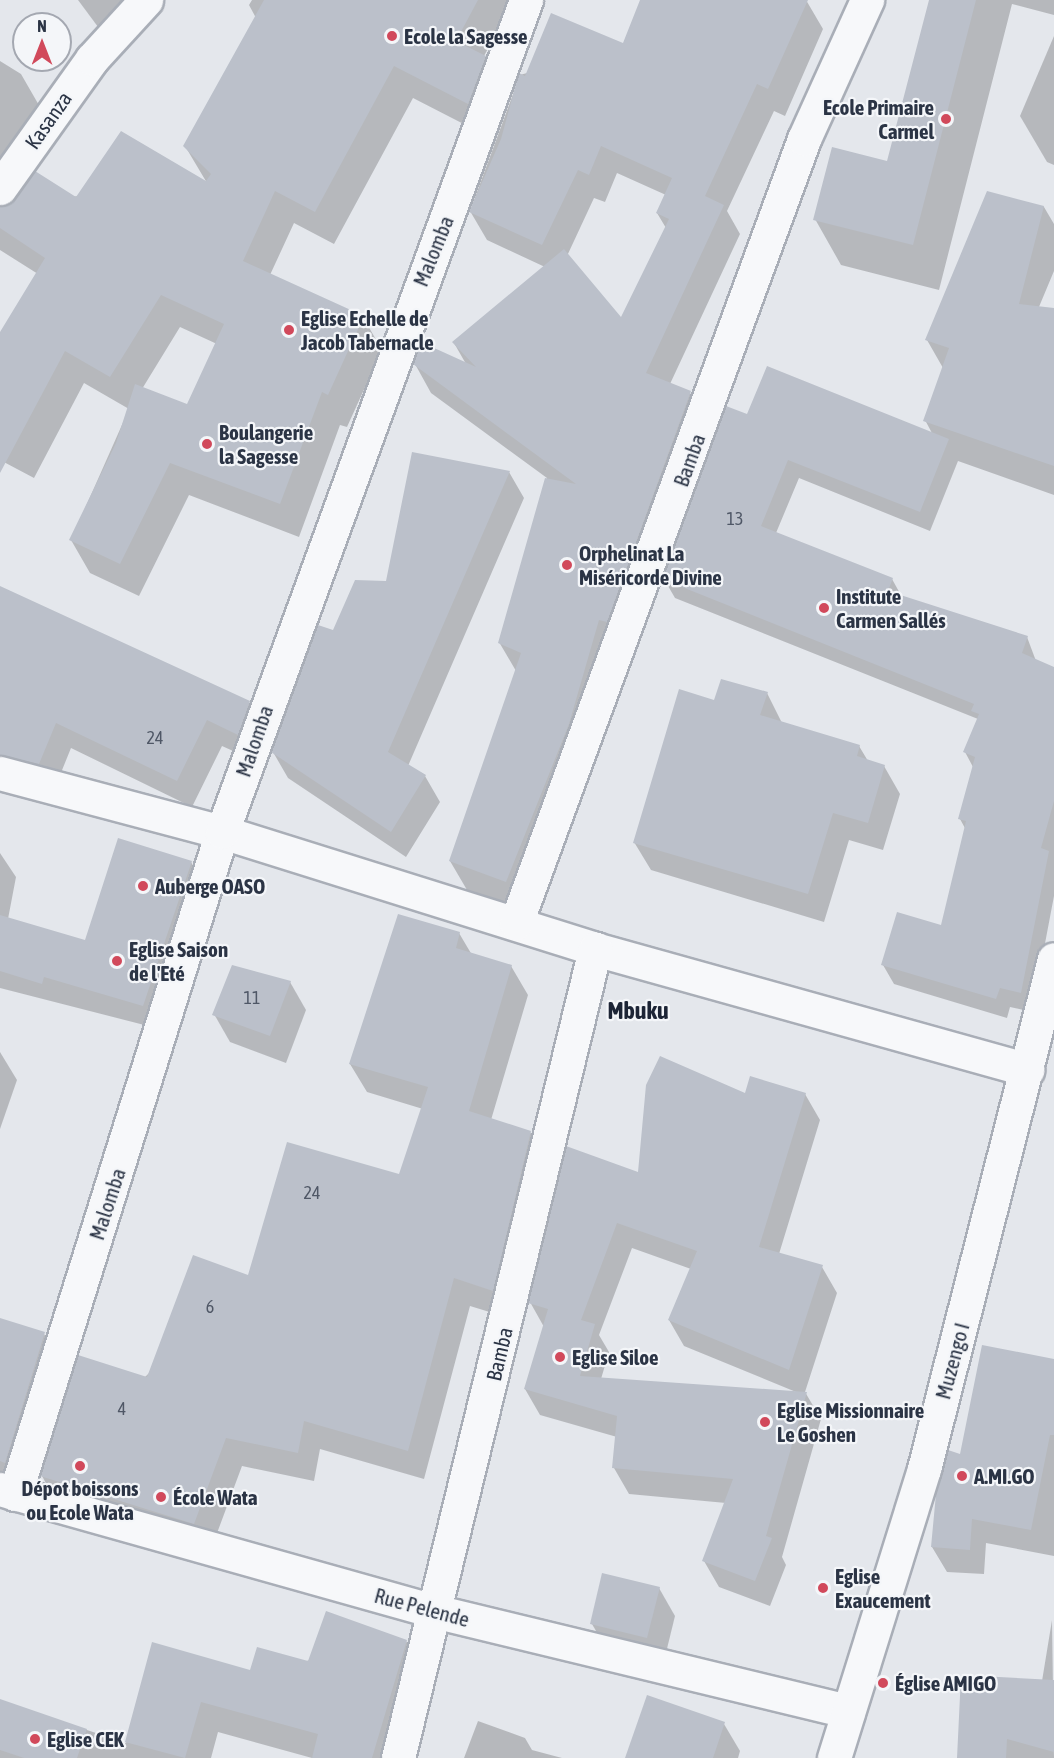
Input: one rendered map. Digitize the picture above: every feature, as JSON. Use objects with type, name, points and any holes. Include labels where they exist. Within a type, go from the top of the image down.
[{"type":"street","name":"Kasanza","points":[[0,188],[92,59],[146,0]]},
{"type":"street","name":"Malomba","points":[[7,1491],[222,832],[526,0]]},
{"type":"street","name":"Bamba","points":[[516,923],[804,139],[867,0]]},
{"type":"street","points":[[0,773],[222,832],[595,949],[1028,1070]]},
{"type":"street","name":"Bamba","points":[[398,1758],[438,1612],[595,949]]},
{"type":"street","name":"Muzengo I","points":[[834,1758],[924,1469],[1028,1070],[1054,960]]},
{"type":"street","name":"Rue Pelende","points":[[7,1491],[438,1612],[848,1710]]},
{"type":"building","points":[[264,0],[478,0],[456,41],[486,56],[468,104],[394,66],[315,212],[275,191],[243,261],[364,316],[328,395],[322,392],[280,504],[170,463],[120,564],[69,540],[116,443],[135,384],[187,404],[224,324],[161,295],[110,377],[65,351],[0,473],[0,332],[45,258],[0,228],[0,206],[15,199],[35,171],[76,197],[121,131],[206,181],[211,174],[183,146]]},
{"type":"building","points":[[640,0],[808,0],[768,89],[757,84],[705,196],[724,205],[646,373],[691,391],[607,622],[599,620],[569,724],[506,882],[449,861],[521,653],[498,643],[545,478],[576,484],[413,364],[421,342],[476,367],[452,342],[564,249],[621,317],[669,219],[656,213],[672,178],[601,146],[589,175],[578,170],[542,245],[469,212],[501,139],[519,73],[525,76],[551,13],[623,43]]},
{"type":"building","points":[[929,0],[976,0],[913,245],[813,220],[832,147],[887,161]]},
{"type":"building","points":[[987,191],[1044,206],[1019,304],[1054,308],[1054,466],[923,421],[949,348],[925,340]]},
{"type":"building","points":[[767,366],[949,439],[920,512],[788,460],[761,526],[893,578],[888,591],[1028,636],[1022,653],[1054,667],[1054,801],[1041,848],[1049,851],[1021,993],[1000,988],[996,999],[881,965],[897,912],[941,925],[966,821],[958,819],[975,757],[963,752],[979,714],[971,711],[974,704],[662,579],[726,406],[747,414]]},
{"type":"building","points":[[412,452],[510,471],[388,752],[426,775],[391,832],[271,752],[318,625],[333,630],[355,580],[386,581]]},
{"type":"building","points":[[0,586],[250,701],[238,735],[207,720],[177,781],[56,723],[39,764],[0,755]]},
{"type":"building","points":[[721,679],[768,692],[760,715],[860,745],[857,756],[885,765],[868,823],[833,813],[808,894],[633,843],[679,689],[714,700]]},
{"type":"building","points":[[118,838],[192,861],[143,1006],[44,977],[42,984],[0,971],[0,915],[85,940]]},
{"type":"building","points":[[398,914],[460,932],[456,948],[512,965],[469,1111],[531,1131],[493,1291],[454,1278],[408,1451],[304,1421],[298,1453],[226,1438],[194,1524],[40,1476],[78,1355],[147,1377],[193,1255],[248,1275],[287,1142],[399,1174],[428,1087],[349,1064]]},
{"type":"building","points":[[232,965],[291,981],[270,1036],[212,1015]]},
{"type":"building","points":[[660,1056],[745,1093],[750,1076],[806,1093],[759,1247],[823,1265],[789,1370],[668,1320],[697,1251],[617,1223],[581,1320],[595,1324],[580,1376],[807,1392],[766,1536],[772,1538],[755,1581],[702,1561],[733,1479],[612,1468],[617,1416],[524,1389],[548,1309],[528,1303],[566,1146],[638,1172],[646,1085]]},
{"type":"building","points":[[0,1318],[45,1332],[5,1463],[0,1461]]},
{"type":"building","points":[[982,1345],[1054,1359],[1054,1435],[1050,1435],[1031,1530],[972,1519],[970,1550],[931,1547],[936,1494],[948,1450],[960,1454]]},
{"type":"building","points":[[602,1573],[660,1587],[647,1638],[590,1624]]},
{"type":"building","points":[[326,1611],[407,1640],[372,1758],[312,1758],[318,1734],[201,1702],[185,1758],[125,1742],[152,1642],[250,1670],[257,1647],[308,1661]]},
{"type":"building","points":[[961,1675],[1054,1680],[1054,1752],[1007,1739],[1006,1758],[957,1758]]},
{"type":"building","points":[[647,1695],[725,1722],[713,1758],[625,1758]]},
{"type":"building","points":[[0,1699],[87,1729],[77,1758],[24,1758],[0,1750]]},
{"type":"place","name":"Ecole la Sagesse","points":[[392,36]]},
{"type":"place","name":"Ecole Primaire Carmel","points":[[946,119]]},
{"type":"place","name":"Eglise Echelle de Jacob Tabernacle","points":[[289,330]]},
{"type":"place","name":"Boulangerie la Sagesse","points":[[207,444]]},
{"type":"place","name":"Orphelinat La Miséricorde Divine","points":[[567,565]]},
{"type":"place","name":"Institute Carmen Sallés","points":[[824,608]]},
{"type":"place","name":"Auberge OASO","points":[[143,886]]},
{"type":"place","name":"Eglise Saison de l'Eté","points":[[117,961]]},
{"type":"place","name":"Eglise Siloe","points":[[560,1357]]},
{"type":"place","name":"Eglise Missionnaire Le Goshen","points":[[765,1422]]},
{"type":"place","name":"Dépot boissons ou Ecole Wata","points":[[80,1466]]},
{"type":"place","name":"A.MI.GO","points":[[962,1476]]},
{"type":"place","name":"École Wata","points":[[161,1497]]},
{"type":"place","name":"Eglise Exaucement","points":[[823,1588]]},
{"type":"place","name":"Église AMIGO","points":[[883,1683]]},
{"type":"place","name":"Eglise CEK","points":[[35,1739]]},
{"type":"district","name":"Mbuku","points":[[638,1011]]}]
